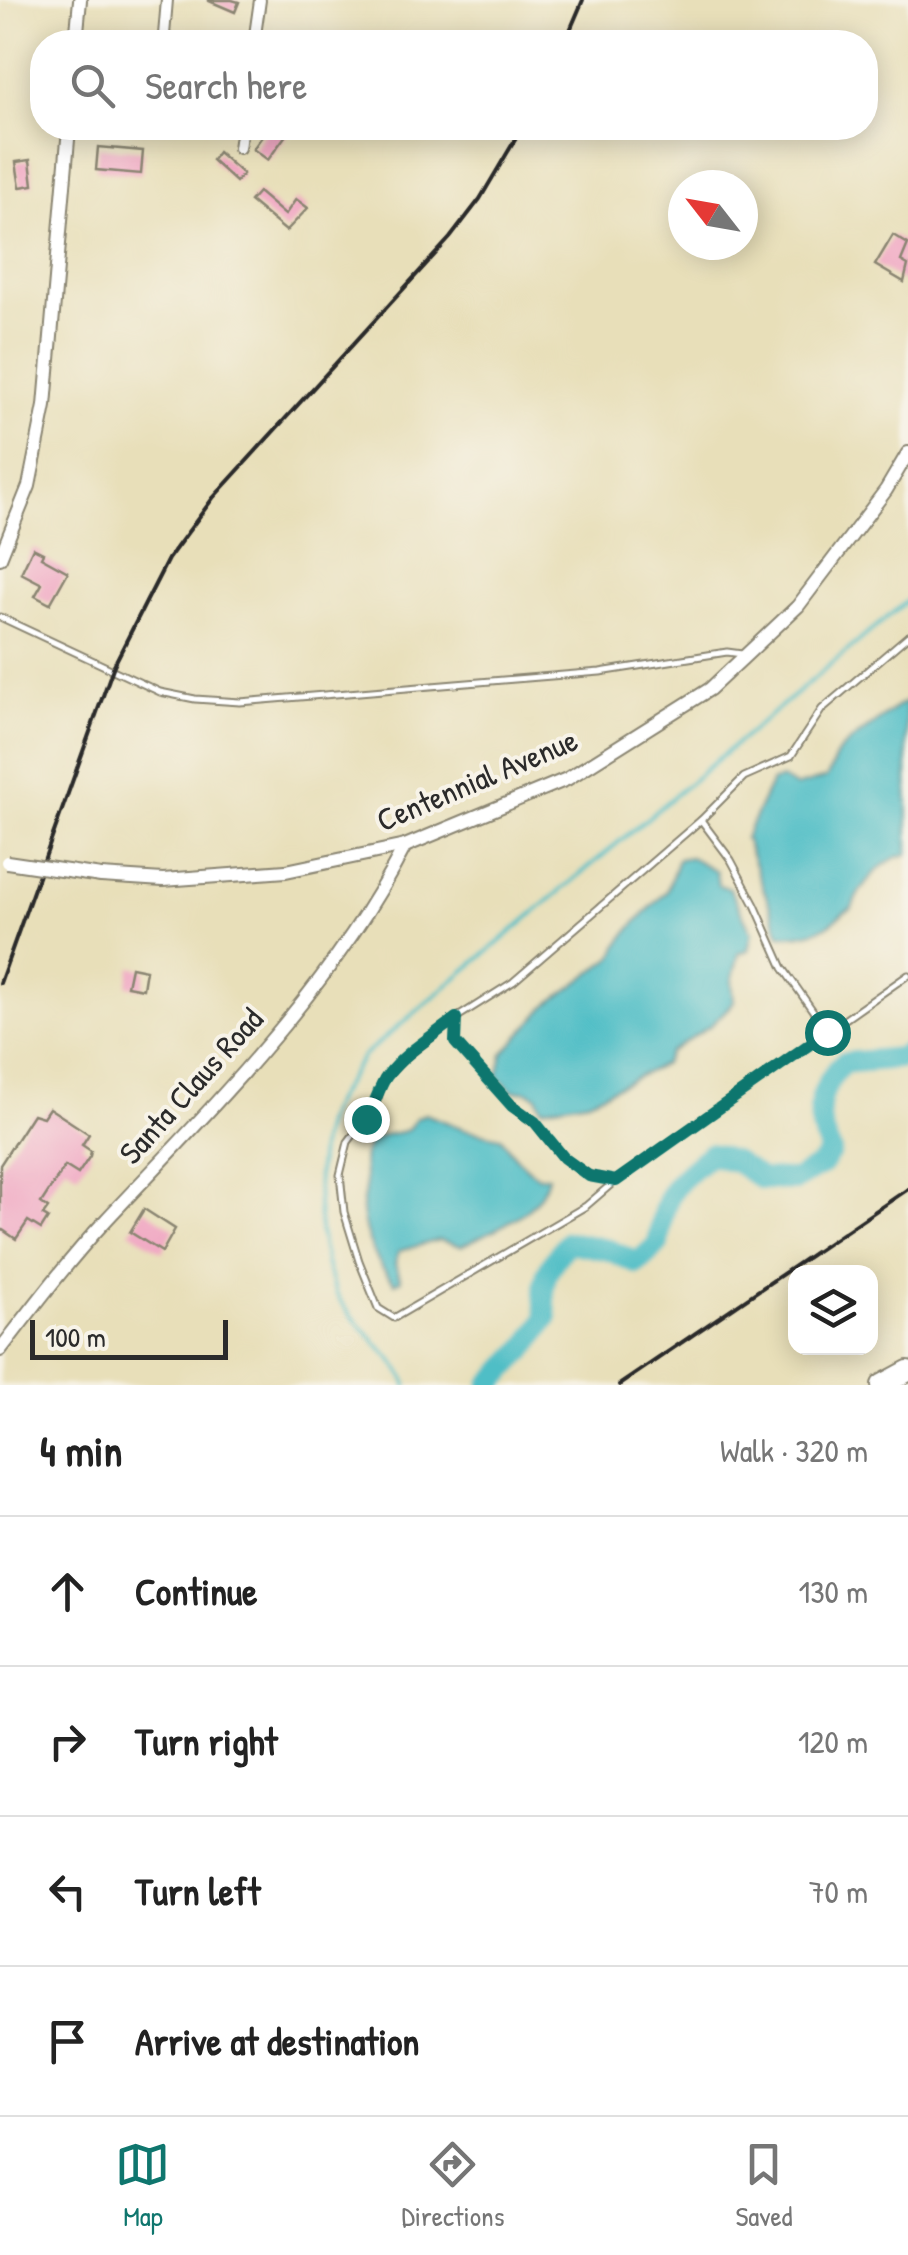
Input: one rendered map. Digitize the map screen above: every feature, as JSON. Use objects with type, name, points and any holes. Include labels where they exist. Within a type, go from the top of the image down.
[{"type":"highway","points":[[882,1385],[908,1372]]},
{"type":"street","points":[[77,30],[80,0]]},
{"type":"street","points":[[167,0],[168,30]]},
{"type":"street","points":[[256,30],[260,0]]},
{"type":"street","points":[[0,558],[29,486],[44,406],[69,140]]},
{"type":"street","points":[[239,148],[240,140]]},
{"type":"street","name":"Centennial Avenue","points":[[3,861],[101,876],[163,880],[286,870],[405,846],[566,779],[710,689],[798,606],[886,490],[908,453]]},
{"type":"street","name":"Santa Claus Road","points":[[0,1350],[104,1222],[230,1091],[337,958],[379,897],[405,846]]},
{"type":"lane","points":[[0,617],[160,692],[240,702],[600,672],[727,652],[746,654]]},
{"type":"lane","points":[[908,638],[842,688],[822,709],[791,756],[744,777],[701,820],[513,982],[456,1018],[384,1079],[375,1106],[348,1142],[340,1175],[344,1212],[378,1308],[394,1318],[586,1206],[908,975]]},
{"type":"lane","points":[[701,820],[756,905],[783,968],[827,1032]]},
{"type":"lane","points":[[456,1018],[455,1042],[512,1106],[535,1122],[564,1158],[589,1176],[616,1181]]},
{"type":"water","points":[[906,702],[908,854],[881,867],[861,890],[852,908],[826,926],[806,933],[780,934],[745,838],[772,781],[782,779],[795,787],[826,778],[841,750]]},
{"type":"water","points":[[690,857],[716,871],[718,885],[729,888],[752,933],[748,950],[739,953],[732,981],[734,1002],[711,1025],[669,1052],[664,1064],[589,1100],[542,1108],[537,1096],[512,1091],[498,1076],[503,1054],[546,1006],[614,956],[636,922],[667,891],[678,859]]},
{"type":"water","points":[[425,1114],[464,1129],[501,1137],[527,1168],[538,1176],[548,1176],[535,1201],[500,1227],[461,1246],[439,1240],[399,1251],[395,1264],[401,1280],[395,1283],[377,1259],[365,1230],[363,1158],[375,1139],[408,1130],[416,1118]]},
{"type":"building","points":[[207,0],[232,0],[239,2],[235,12]]},
{"type":"building","points":[[259,140],[282,140],[268,160],[253,149]]},
{"type":"building","points":[[98,147],[143,151],[141,174],[96,170]]},
{"type":"building","points":[[218,152],[243,174],[236,182],[212,160]]},
{"type":"building","points":[[30,160],[33,185],[20,187],[16,162]]},
{"type":"building","points":[[258,192],[285,215],[296,199],[308,208],[286,231],[250,201]]},
{"type":"building","points":[[893,235],[908,244],[901,261],[908,265],[904,282],[875,265]]},
{"type":"building","points":[[33,548],[68,572],[50,604],[35,596],[42,584],[21,573]]},
{"type":"building","points":[[131,967],[146,970],[143,989],[127,986]]},
{"type":"building","points":[[49,1108],[89,1134],[82,1145],[91,1151],[90,1156],[78,1174],[65,1166],[41,1203],[48,1208],[43,1215],[48,1218],[41,1229],[28,1221],[16,1239],[0,1228],[0,1165],[33,1114],[43,1117]]},
{"type":"building","points":[[144,1209],[175,1229],[162,1252],[130,1232]]},
{"type":"waterway","points":[[407,1385],[396,1366],[341,1302],[325,1260],[318,1206],[320,1151],[324,1127],[342,1088],[363,1056],[908,600]]},
{"type":"waterway","points":[[490,1385],[529,1344],[547,1317],[546,1277],[568,1242],[609,1250],[637,1263],[658,1244],[663,1213],[678,1183],[710,1154],[736,1162],[761,1179],[795,1180],[821,1165],[831,1151],[822,1126],[820,1104],[834,1073],[843,1063],[899,1058],[908,1053]]},
{"type":"railway","points":[[570,30],[583,0]]},
{"type":"railway","points":[[0,983],[114,665],[168,559],[213,498],[450,238],[480,199],[515,140]]},
{"type":"railway","points":[[619,1385],[908,1189]]},
{"type":"route","points":[[366,1119],[384,1079],[456,1018],[455,1042],[512,1106],[535,1122],[564,1158],[589,1176],[616,1181],[827,1032]]}]
